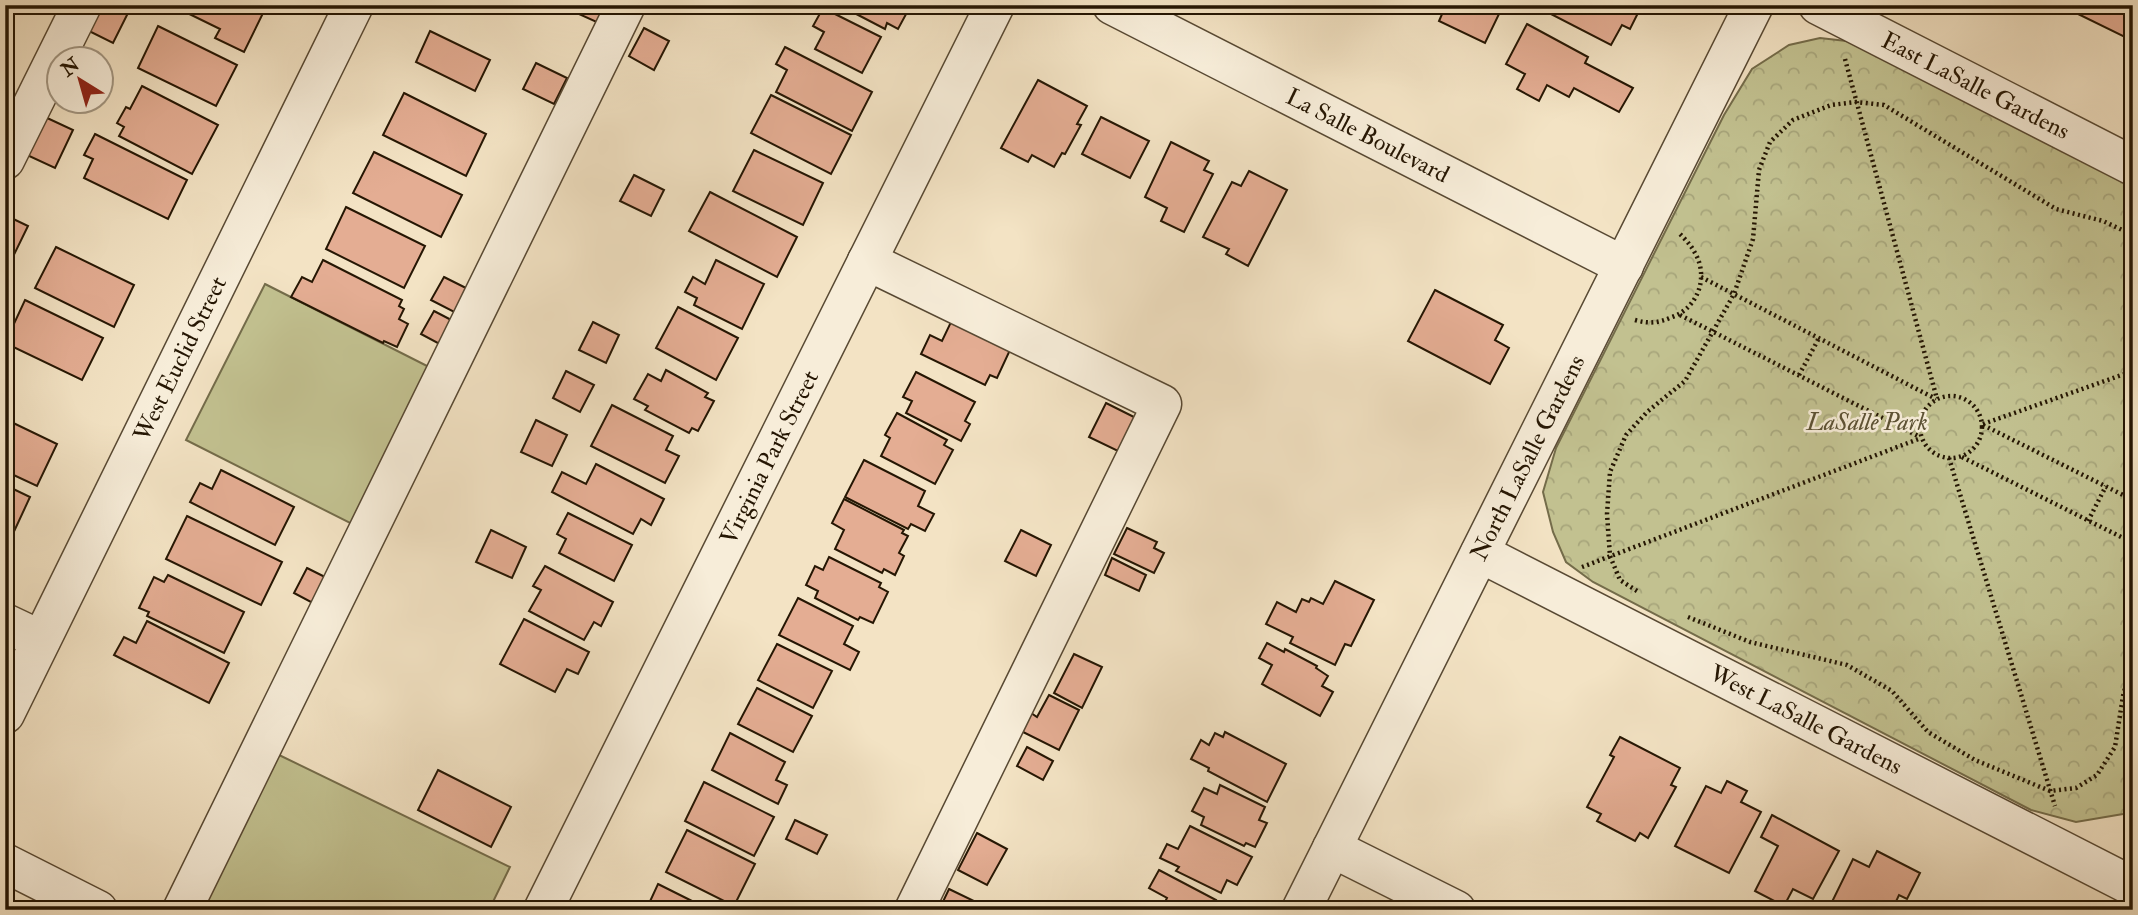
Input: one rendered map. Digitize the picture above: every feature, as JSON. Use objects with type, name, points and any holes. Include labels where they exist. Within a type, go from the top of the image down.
[{"type":"street","points":[[5,160],[82,5]]},
{"type":"street","name":"West Euclid Street","points":[[5,713],[14,673],[41,640],[354,5]]},
{"type":"street","points":[[182,910],[626,5]]},
{"type":"street","name":"Virginia Park Street","points":[[542,910],[995,5]]},
{"type":"street","name":"La Salle Boulevard","points":[[1112,5],[1624,266]]},
{"type":"street","name":"North LaSalle Gardens","points":[[1301,910],[1754,5]]},
{"type":"street","name":"East LaSalle Gardens","points":[[1818,5],[2133,166]]},
{"type":"street","points":[[867,261],[1162,404],[914,910]]},
{"type":"street","name":"West LaSalle Gardens","points":[[1480,553],[2127,892]]},
{"type":"street","points":[[5,623],[41,640]]},
{"type":"street","points":[[1332,848],[1456,910]]},
{"type":"street","points":[[5,863],[97,910]]},
{"type":"path","points":[[1843,52],[1937,399]]},
{"type":"path","points":[[1640,593],[1620,580],[1610,556],[1607,514],[1609,472],[1626,435],[1647,412],[1685,381],[1734,294],[1753,239],[1759,170],[1770,142],[1793,120],[1831,105],[1856,102],[1884,105],[2056,209],[2103,221],[2133,234]]},
{"type":"path","points":[[1604,306],[1631,319],[1658,323],[1691,306],[1699,292],[1701,277],[1697,255],[1677,231],[1648,217]]},
{"type":"path","points":[[1701,277],[1937,399]]},
{"type":"path","points":[[1680,314],[1921,438],[1937,455],[1962,457],[1972,450],[1980,441],[1981,417],[1975,406],[1965,398],[1953,395],[1937,399],[1930,403],[1923,413],[1921,438]]},
{"type":"path","points":[[1799,375],[1819,338]]},
{"type":"path","points":[[1982,424],[2133,371]]},
{"type":"path","points":[[1982,424],[2133,500]]},
{"type":"path","points":[[1575,569],[1921,438]]},
{"type":"path","points":[[1962,457],[2133,543]]},
{"type":"path","points":[[1949,458],[2057,814]]},
{"type":"path","points":[[2088,521],[2106,486]]},
{"type":"path","points":[[1686,615],[1750,642],[1847,665],[1892,691],[1928,732],[1975,760],[2050,791],[2076,788],[2097,775],[2115,747],[2133,656]]},
{"type":"green space","name":"LaSalle Park","points":[[1820,38],[1864,43],[2133,180],[2133,807],[2123,814],[2076,822],[2031,810],[1593,582],[1566,562],[1553,532],[1543,492],[1556,448],[1724,115],[1752,69],[1789,45]]},
{"type":"green space","points":[[265,284],[437,371],[358,527],[186,440]]},
{"type":"green space","points":[[277,754],[510,867],[489,910],[226,910],[206,900]]},
{"type":"building","points":[[97,5],[132,5],[113,43],[85,29]]},
{"type":"building","points":[[171,5],[267,5],[244,52],[215,38],[220,29]]},
{"type":"building","points":[[572,5],[609,5],[601,24],[570,10]]},
{"type":"building","points":[[839,5],[911,5],[898,29],[887,23],[885,29]]},
{"type":"building","points":[[1446,5],[1487,5],[1500,12],[1485,43],[1439,21]]},
{"type":"building","points":[[1550,5],[1642,5],[1630,29],[1622,25],[1611,45],[1547,12]]},
{"type":"building","points":[[2080,5],[2133,5],[2133,41],[2076,13]]},
{"type":"building","points":[[823,8],[881,37],[862,73],[815,49],[824,32],[813,26]]},
{"type":"building","points":[[1527,24],[1588,57],[1585,63],[1633,88],[1619,112],[1574,88],[1569,97],[1547,85],[1539,101],[1517,89],[1525,74],[1506,64]]},
{"type":"building","points":[[158,26],[237,65],[216,106],[138,68]]},
{"type":"building","points":[[644,28],[669,41],[654,70],[629,56]]},
{"type":"building","points":[[430,31],[490,60],[475,91],[416,62]]},
{"type":"building","points":[[785,47],[872,92],[852,131],[776,92],[787,70],[776,64]]},
{"type":"building","points":[[536,63],[567,78],[554,104],[523,89]]},
{"type":"building","points":[[1038,80],[1087,106],[1077,124],[1081,125],[1065,154],[1062,153],[1054,167],[1032,155],[1028,162],[1001,148]]},
{"type":"building","points":[[142,86],[218,125],[192,174],[119,136],[124,127],[117,123],[126,107],[130,109]]},
{"type":"building","points":[[404,93],[486,134],[466,176],[383,135]]},
{"type":"building","points":[[771,95],[851,135],[831,174],[751,133]]},
{"type":"building","points":[[45,117],[73,130],[55,168],[27,155]]},
{"type":"building","points":[[1101,117],[1149,141],[1130,178],[1082,154]]},
{"type":"building","points":[[95,134],[187,180],[168,219],[84,178],[93,159],[84,155]]},
{"type":"building","points":[[1171,142],[1209,161],[1204,170],[1213,174],[1184,232],[1161,221],[1167,208],[1145,197]]},
{"type":"building","points":[[754,150],[823,183],[803,225],[733,191]]},
{"type":"building","points":[[374,152],[462,195],[441,237],[353,193]]},
{"type":"building","points":[[1249,171],[1287,190],[1248,266],[1226,254],[1229,249],[1203,237],[1232,182],[1241,186]]},
{"type":"building","points":[[634,175],[664,190],[651,216],[620,201]]},
{"type":"building","points":[[710,192],[797,237],[777,277],[689,231]]},
{"type":"building","points":[[346,207],[425,246],[404,288],[326,249]]},
{"type":"building","points":[[5,215],[28,226],[7,269],[5,268]]},
{"type":"building","points":[[56,247],[134,285],[114,327],[35,288]]},
{"type":"building","points":[[323,260],[402,300],[399,306],[404,309],[399,319],[408,324],[397,347],[384,341],[383,343],[291,297],[302,277],[312,282]]},
{"type":"building","points":[[716,260],[764,284],[742,329],[694,305],[697,298],[685,292],[693,277],[705,284]]},
{"type":"building","points":[[444,277],[474,292],[462,316],[431,300]]},
{"type":"building","points":[[1435,290],[1503,325],[1495,340],[1509,348],[1490,384],[1408,341]]},
{"type":"building","points":[[25,300],[103,338],[82,380],[5,343]]},
{"type":"building","points":[[678,307],[738,338],[716,380],[656,348]]},
{"type":"building","points":[[434,311],[459,324],[447,348],[421,334]]},
{"type":"building","points":[[593,322],[619,335],[606,363],[579,350]]},
{"type":"building","points":[[951,322],[1010,350],[997,378],[990,375],[985,385],[921,354],[930,335],[942,341]]},
{"type":"building","points":[[666,370],[708,393],[705,397],[714,401],[698,431],[692,428],[689,433],[645,410],[648,406],[634,399],[648,374],[661,381]]},
{"type":"building","points":[[566,371],[594,385],[580,412],[553,398]]},
{"type":"building","points":[[916,372],[975,402],[965,421],[970,424],[961,441],[906,413],[912,401],[903,397]]},
{"type":"building","points":[[1106,403],[1136,418],[1120,452],[1089,437]]},
{"type":"building","points":[[612,405],[673,436],[666,450],[679,456],[665,483],[591,446]]},
{"type":"building","points":[[897,413],[947,440],[944,445],[953,450],[935,484],[881,456],[890,438],[885,435]]},
{"type":"building","points":[[5,419],[57,444],[37,486],[5,471]]},
{"type":"building","points":[[536,420],[567,435],[552,466],[521,452]]},
{"type":"building","points":[[864,460],[925,491],[918,506],[934,514],[925,531],[911,524],[908,529],[845,497]]},
{"type":"building","points":[[596,464],[664,499],[651,525],[641,519],[633,534],[552,492],[562,472],[586,484]]},
{"type":"building","points":[[221,470],[294,507],[275,545],[190,502],[200,483],[212,489]]},
{"type":"building","points":[[5,485],[30,497],[11,538],[5,536]]},
{"type":"building","points":[[844,499],[904,530],[902,533],[908,536],[899,553],[904,556],[895,575],[884,569],[882,573],[835,549],[844,530],[832,523]]},
{"type":"building","points":[[568,513],[632,545],[614,581],[559,553],[566,539],[557,534]]},
{"type":"building","points":[[187,516],[282,562],[261,605],[166,559]]},
{"type":"building","points":[[1127,528],[1157,542],[1154,548],[1164,553],[1154,573],[1114,554]]},
{"type":"building","points":[[491,530],[526,547],[512,578],[476,562]]},
{"type":"building","points":[[1021,530],[1051,545],[1036,576],[1005,561]]},
{"type":"building","points":[[829,557],[881,583],[879,587],[888,592],[873,623],[860,617],[858,620],[815,598],[818,591],[806,585],[815,566],[823,570]]},
{"type":"building","points":[[1112,558],[1146,575],[1139,591],[1105,575]]},
{"type":"building","points":[[545,566],[613,602],[601,626],[594,622],[584,640],[529,611],[541,590],[533,586]]},
{"type":"building","points":[[307,568],[337,583],[324,609],[294,593]]},
{"type":"building","points":[[168,575],[244,612],[224,653],[147,616],[149,612],[139,608],[154,577],[164,582]]},
{"type":"building","points":[[1335,581],[1374,600],[1351,646],[1345,644],[1335,665],[1290,643],[1293,637],[1266,624],[1277,602],[1296,612],[1302,599],[1309,602],[1311,598],[1323,604]]},
{"type":"building","points":[[798,598],[853,626],[844,644],[859,652],[850,670],[779,635]]},
{"type":"building","points":[[524,619],[589,652],[578,674],[567,669],[555,692],[500,664]]},
{"type":"building","points":[[147,621],[229,663],[209,703],[114,655],[124,637],[136,643]]},
{"type":"building","points":[[1267,643],[1317,666],[1316,668],[1328,676],[1322,686],[1333,692],[1320,716],[1262,684],[1272,665],[1259,658]]},
{"type":"building","points":[[777,644],[832,671],[813,708],[758,680]]},
{"type":"building","points":[[1074,654],[1102,667],[1082,708],[1054,693]]},
{"type":"building","points":[[757,688],[812,716],[793,752],[738,724]]},
{"type":"building","points":[[1049,695],[1079,710],[1059,750],[1021,731],[1031,713],[1037,717]]},
{"type":"building","points":[[1225,732],[1286,764],[1267,802],[1191,759],[1201,740],[1209,745],[1215,733],[1223,737]]},
{"type":"building","points":[[730,733],[785,762],[776,780],[787,785],[778,804],[712,770]]},
{"type":"building","points":[[1620,737],[1680,768],[1671,785],[1676,787],[1648,838],[1640,833],[1635,841],[1597,821],[1601,814],[1587,807],[1614,757],[1610,755]]},
{"type":"building","points":[[1027,747],[1053,761],[1043,780],[1017,766]]},
{"type":"building","points":[[438,770],[511,807],[491,847],[418,810]]},
{"type":"building","points":[[1727,781],[1747,791],[1741,802],[1761,812],[1729,873],[1675,846],[1706,786],[1721,793]]},
{"type":"building","points":[[704,782],[774,817],[754,856],[685,821]]},
{"type":"building","points":[[1220,785],[1265,807],[1259,820],[1267,823],[1255,847],[1246,843],[1244,846],[1201,825],[1204,817],[1192,811],[1204,788],[1217,794]]},
{"type":"building","points":[[1772,815],[1839,851],[1813,899],[1793,889],[1784,906],[1755,891],[1778,846],[1761,837]]},
{"type":"building","points":[[795,820],[827,835],[817,854],[786,839]]},
{"type":"building","points":[[1190,826],[1252,857],[1237,885],[1227,880],[1221,893],[1176,871],[1179,867],[1160,858],[1167,844],[1178,849]]},
{"type":"building","points":[[687,830],[755,864],[734,906],[666,872]]},
{"type":"building","points":[[977,833],[1007,849],[987,885],[958,870]]},
{"type":"building","points":[[1877,851],[1920,873],[1907,899],[1899,895],[1892,910],[1828,910],[1853,859],[1869,867]]},
{"type":"building","points":[[1159,870],[1216,900],[1211,910],[1161,910],[1167,898],[1149,888]]},
{"type":"building","points":[[658,884],[710,910],[646,910]]},
{"type":"building","points":[[949,889],[976,902],[973,910],[939,910]]},
{"type":"building","points":[[1939,902],[1955,910],[1935,910]]}]
